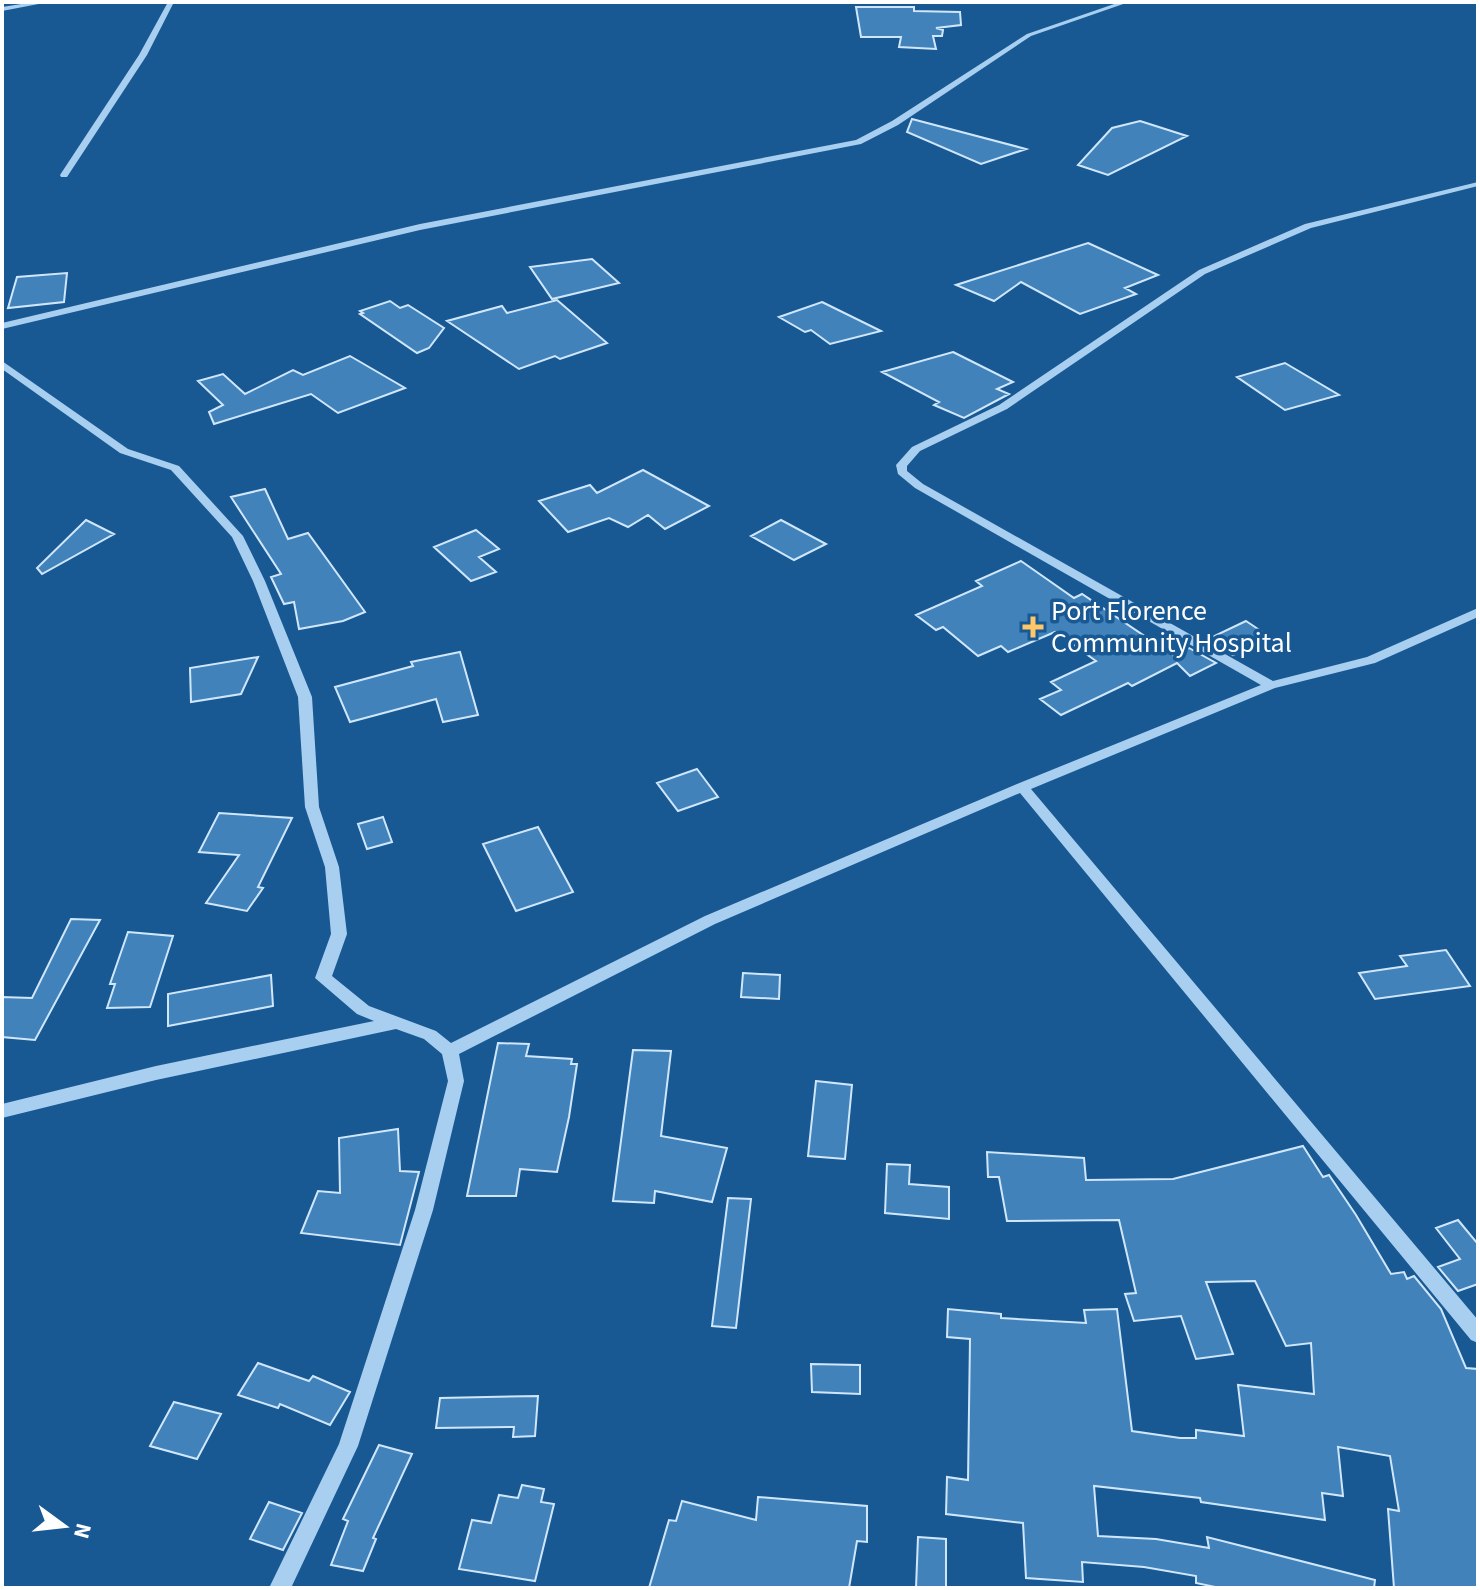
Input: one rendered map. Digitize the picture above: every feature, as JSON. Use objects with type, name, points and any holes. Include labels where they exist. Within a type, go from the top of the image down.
[{"type":"street","points":[[2,9],[46,2]]},
{"type":"street","points":[[64,175],[143,55],[171,2]]},
{"type":"street","points":[[2,326],[420,227],[858,142],[895,123],[1029,35],[1126,2]]},
{"type":"street","points":[[1271,685],[919,486],[902,472],[901,465],[916,449],[1003,407],[1202,272],[1308,226],[1478,184]]},
{"type":"street","points":[[2,364],[124,451],[175,468],[237,536],[259,581],[305,697],[312,807],[332,867],[339,934],[323,978],[363,1010],[430,1035],[450,1051],[456,1081],[424,1210],[378,1362],[348,1446],[280,1588]]},
{"type":"street","points":[[450,1051],[710,920],[1271,685],[1371,660],[1478,612]]},
{"type":"street","points":[[1022,787],[1478,1334]]},
{"type":"street","points":[[2,1111],[156,1073],[399,1022]]},
{"type":"building","points":[[856,7],[914,7],[914,11],[960,12],[961,25],[936,28],[943,30],[942,36],[933,36],[936,49],[899,47],[901,37],[861,37]]},
{"type":"building","points":[[912,119],[1026,149],[981,164],[907,132]]},
{"type":"building","points":[[1140,121],[1187,136],[1108,175],[1078,165],[1112,128]]},
{"type":"building","points":[[1088,243],[1158,275],[1125,288],[1136,294],[1080,314],[1021,282],[994,301],[956,285]]},
{"type":"building","points":[[592,259],[619,283],[552,299],[530,267]]},
{"type":"building","points":[[67,273],[64,302],[8,308],[17,277]]},
{"type":"building","points":[[557,300],[607,343],[519,369],[447,321],[502,306],[507,313]]},
{"type":"building","points":[[390,301],[400,308],[408,305],[444,328],[429,348],[417,353],[360,314],[363,313],[360,311]]},
{"type":"building","points":[[822,302],[881,331],[830,344],[811,330],[805,332],[779,317]]},
{"type":"building","points":[[953,352],[1013,382],[997,389],[1009,394],[964,418],[934,405],[939,402],[882,372]]},
{"type":"building","points":[[350,356],[405,388],[338,413],[311,394],[214,424],[209,412],[223,405],[198,381],[223,374],[245,394],[293,370],[303,375]]},
{"type":"building","points":[[1285,363],[1339,395],[1285,410],[1237,377]]},
{"type":"building","points":[[643,470],[709,506],[665,529],[648,515],[628,527],[609,518],[568,532],[539,501],[590,485],[597,493]]},
{"type":"building","points":[[265,489],[288,539],[308,533],[365,612],[343,621],[299,629],[294,602],[284,604],[271,577],[281,574],[231,497]]},
{"type":"building","points":[[86,520],[114,534],[42,574],[37,568]]},
{"type":"building","points":[[781,520],[826,544],[794,560],[751,536]]},
{"type":"building","points":[[476,530],[499,549],[479,557],[496,572],[471,581],[434,547]]},
{"type":"building","name":"Port Florence Community Hospital","points":[[1021,561],[1074,598],[1082,594],[1173,655],[1189,648],[1216,663],[1190,676],[1177,663],[1132,686],[1128,683],[1061,715],[1040,699],[1061,690],[1051,682],[1096,661],[1055,632],[1008,652],[1001,646],[978,656],[943,627],[936,630],[916,615],[982,586],[976,581]]},
{"type":"building","points":[[1246,621],[1270,637],[1233,655],[1206,640]]},
{"type":"building","points":[[460,652],[478,715],[443,722],[436,699],[350,722],[335,687],[413,666],[411,662]]},
{"type":"building","points":[[258,657],[241,694],[191,702],[190,668]]},
{"type":"building","points":[[697,769],[718,797],[678,811],[657,783]]},
{"type":"building","points":[[219,813],[292,818],[258,887],[263,888],[247,911],[206,903],[239,855],[199,852]]},
{"type":"building","points":[[383,817],[392,842],[367,849],[358,824]]},
{"type":"building","points":[[538,827],[573,892],[516,911],[483,844]]},
{"type":"building","points":[[71,919],[100,920],[35,1040],[2,1037],[2,997],[32,998]]},
{"type":"building","points":[[128,932],[173,936],[150,1007],[107,1008],[115,984],[110,984]]},
{"type":"building","points":[[1446,950],[1470,986],[1375,999],[1359,973],[1407,966],[1400,956]]},
{"type":"building","points":[[743,973],[780,975],[779,999],[741,997]]},
{"type":"building","points":[[271,975],[273,1006],[168,1026],[168,994]]},
{"type":"building","points":[[498,1043],[529,1044],[526,1056],[572,1059],[571,1064],[577,1064],[569,1117],[557,1172],[520,1169],[516,1196],[467,1196]]},
{"type":"building","points":[[633,1050],[671,1051],[661,1136],[727,1148],[712,1202],[655,1191],[654,1203],[613,1201]]},
{"type":"building","points":[[816,1081],[852,1085],[845,1159],[808,1156]]},
{"type":"building","points":[[398,1129],[400,1171],[419,1172],[400,1245],[301,1233],[318,1191],[340,1193],[339,1138]]},
{"type":"building","points":[[1303,1146],[1323,1177],[1329,1175],[1391,1274],[1404,1272],[1407,1279],[1414,1276],[1441,1309],[1466,1368],[1478,1369],[1478,1588],[1394,1588],[1388,1509],[1399,1511],[1390,1456],[1338,1447],[1343,1496],[1322,1493],[1325,1520],[1201,1502],[1200,1498],[1094,1486],[1098,1536],[1156,1539],[1209,1548],[1207,1537],[1375,1580],[1374,1588],[1220,1588],[1196,1583],[1196,1576],[1144,1567],[1082,1562],[1083,1582],[1026,1578],[1023,1523],[946,1514],[947,1477],[968,1480],[970,1339],[947,1337],[948,1309],[1001,1314],[1001,1318],[1086,1323],[1084,1310],[1117,1309],[1132,1431],[1180,1438],[1196,1438],[1196,1430],[1244,1436],[1238,1385],[1314,1394],[1311,1343],[1286,1346],[1255,1281],[1206,1282],[1233,1354],[1196,1359],[1181,1316],[1134,1321],[1125,1294],[1136,1293],[1119,1220],[1007,1221],[999,1177],[988,1177],[987,1152],[1084,1158],[1086,1180],[1173,1179]]},
{"type":"building","points":[[887,1164],[910,1165],[909,1184],[949,1187],[949,1219],[885,1213]]},
{"type":"building","points":[[728,1198],[751,1199],[736,1328],[712,1326]]},
{"type":"building","points":[[1458,1220],[1478,1244],[1478,1284],[1458,1291],[1438,1267],[1460,1259],[1436,1228]]},
{"type":"building","points":[[258,1363],[309,1381],[313,1376],[350,1392],[330,1425],[280,1404],[278,1408],[238,1395]]},
{"type":"building","points":[[811,1364],[860,1365],[860,1394],[812,1392]]},
{"type":"building","points":[[538,1396],[535,1436],[513,1437],[514,1427],[436,1428],[440,1398]]},
{"type":"building","points":[[174,1402],[221,1414],[197,1459],[150,1446]]},
{"type":"building","points":[[379,1445],[412,1454],[373,1538],[376,1539],[363,1571],[331,1565],[348,1521],[343,1519]]},
{"type":"building","points":[[522,1485],[544,1489],[541,1502],[554,1504],[535,1581],[459,1569],[472,1520],[491,1523],[499,1495],[518,1498]]},
{"type":"building","points":[[758,1497],[867,1506],[867,1542],[857,1541],[849,1588],[649,1588],[669,1520],[676,1521],[682,1501],[756,1520]]},
{"type":"building","points":[[269,1502],[302,1513],[283,1550],[250,1539]]},
{"type":"building","points":[[918,1537],[946,1539],[946,1588],[916,1588]]},
{"type":"place","name":"Port Florence Community Hospital","points":[[1033,627]]}]
